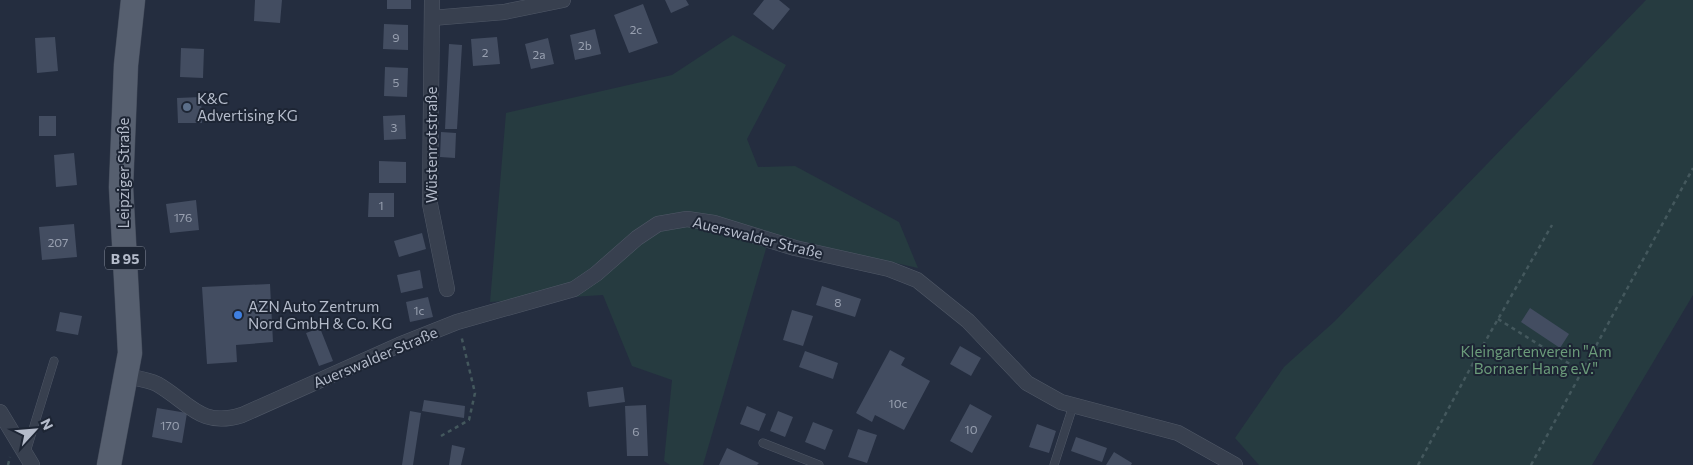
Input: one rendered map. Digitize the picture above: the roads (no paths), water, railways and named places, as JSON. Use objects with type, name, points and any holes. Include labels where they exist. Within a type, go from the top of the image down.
[{"type":"main road","name":"Leipziger Straße","points":[[109,465],[127,376],[130,330],[121,178],[126,65],[133,0]]},
{"type":"street","name":"Wüstenrotstraße","points":[[432,0],[430,204],[446,288]]},
{"type":"street","points":[[432,18],[504,12],[563,0]]},
{"type":"street","name":"Auerswalder Straße","points":[[127,376],[155,383],[211,419],[225,420],[242,415],[399,345],[457,322],[574,289],[596,274],[637,238],[658,224],[687,219],[714,223],[795,248],[889,269],[917,280],[968,321],[1027,383],[1060,402],[1178,433],[1235,465]]},
{"type":"street","points":[[0,412],[28,460]]},
{"type":"lane","points":[[28,460],[54,361]]},
{"type":"lane","points":[[1054,465],[1073,406]]},
{"type":"lane","points":[[763,443],[819,465]]},
{"type":"place","name":"K&C Advertising KG","points":[[187,107]]},
{"type":"place","name":"AZN Auto Zentrum Nord GmbH & Co. KG","points":[[238,315]]},
{"type":"park label","name":"Kleingartenverein \"Am Bornaer Hang e.V.\"","points":[[1536,360]]}]
